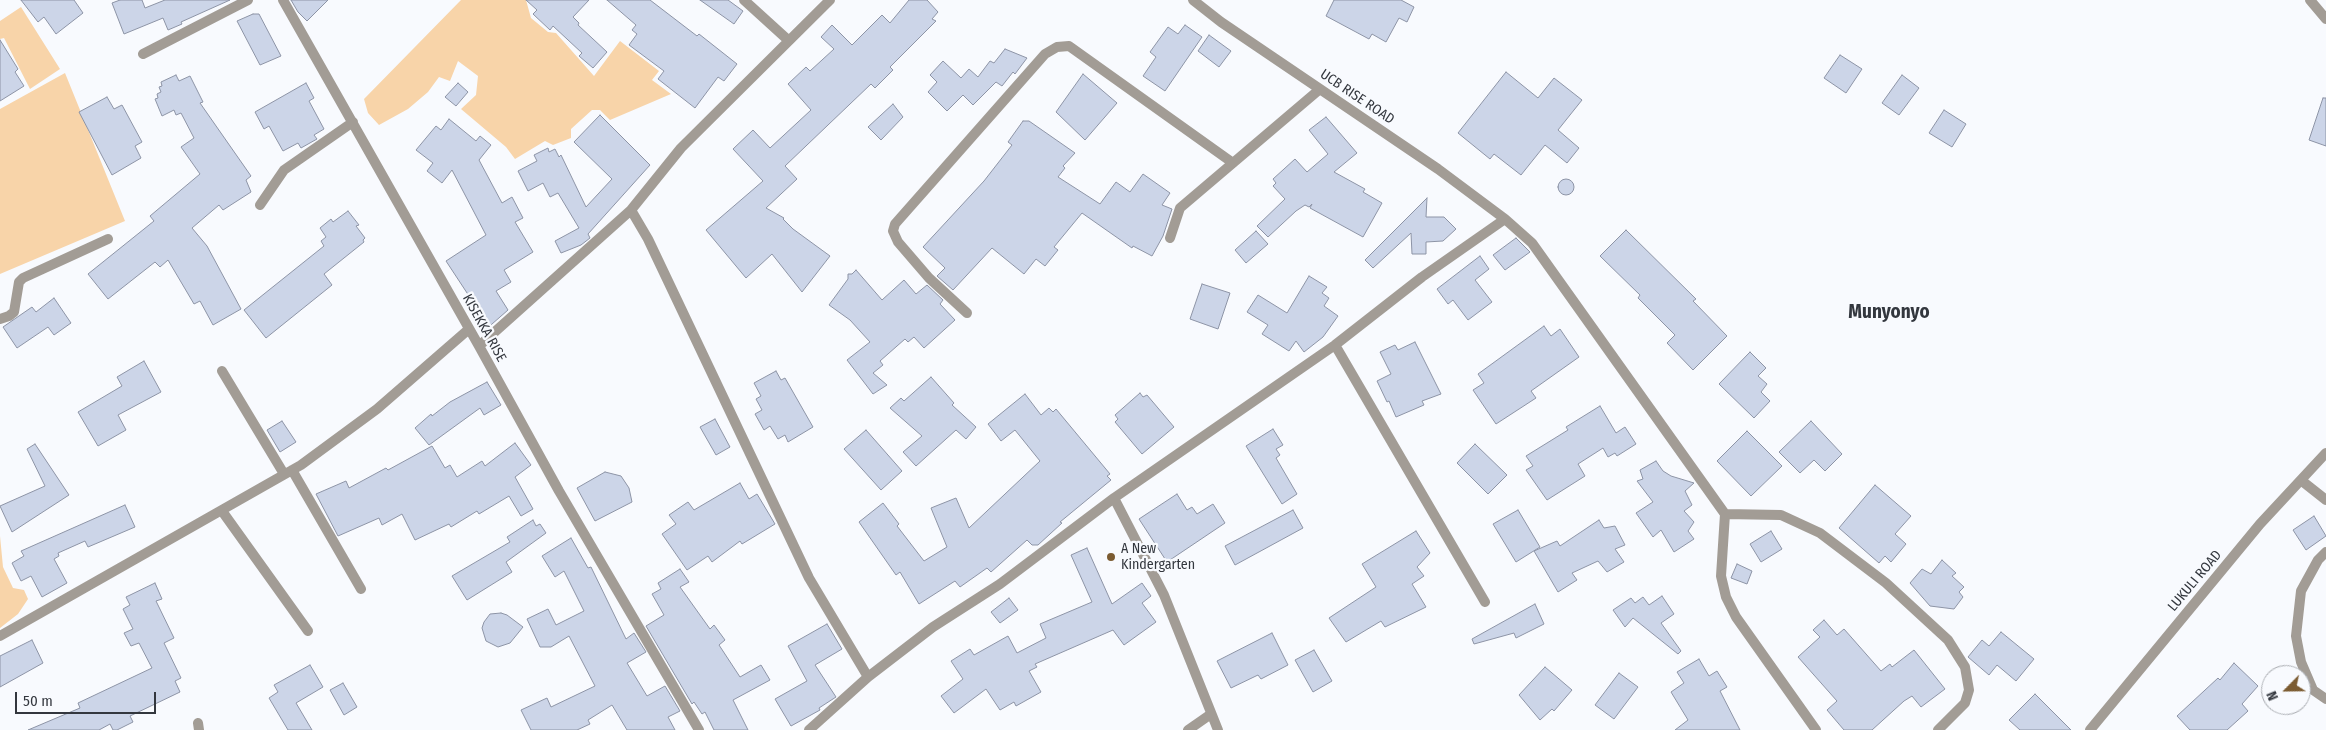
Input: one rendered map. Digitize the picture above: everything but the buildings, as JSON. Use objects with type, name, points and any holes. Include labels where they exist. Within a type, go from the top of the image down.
[{"type":"street","points":[[143,54],[248,0]]},
{"type":"street","name":"KISEKKA RISE","points":[[283,0],[559,490],[699,730]]},
{"type":"street","points":[[744,0],[788,40]]},
{"type":"street","points":[[479,346],[631,210],[681,148],[830,0]]},
{"type":"street","name":"UCB RISE ROAD","points":[[1193,0],[1221,22],[1438,169],[1505,219],[1532,243],[1725,514]]},
{"type":"street","points":[[2310,0],[2326,20]]},
{"type":"street","points":[[967,313],[929,278],[898,242],[893,231],[895,224],[1045,54],[1057,47],[1068,46],[1233,163]]},
{"type":"street","points":[[1170,238],[1180,208],[1320,89]]},
{"type":"street","points":[[260,205],[284,170],[353,122]]},
{"type":"street","points":[[631,210],[648,239],[809,578],[868,677]]},
{"type":"street","points":[[809,730],[868,677],[933,627],[1000,584],[1114,498],[1335,345],[1422,277],[1505,219]]},
{"type":"street","points":[[0,320],[14,312],[19,282],[23,278],[108,239]]},
{"type":"street","points":[[0,636],[288,472],[377,409],[469,329]]},
{"type":"street","points":[[1335,345],[1485,602]]},
{"type":"street","points":[[222,371],[361,589]]},
{"type":"street","name":"LUKULI ROAD","points":[[2090,730],[2260,524],[2326,453]]},
{"type":"street","points":[[2302,481],[2326,500]]},
{"type":"street","points":[[1114,498],[1164,595],[1218,730]]},
{"type":"street","points":[[222,511],[308,631]]},
{"type":"street","points":[[1816,730],[1736,617],[1726,597],[1721,576],[1725,514],[1781,515],[1820,533],[1886,583],[1948,640],[1965,667],[1970,690],[1964,704],[1938,730]]},
{"type":"street","points":[[2326,552],[2318,560],[2301,591],[2296,636],[2300,662],[2313,690],[2326,699]]},
{"type":"street","points":[[1188,730],[1211,714]]},
{"type":"shaded area","points":[[461,0],[526,0],[531,18],[548,32],[556,33],[594,76],[620,41],[659,71],[652,80],[671,94],[610,120],[600,110],[592,110],[571,129],[571,138],[553,145],[545,141],[515,159],[506,147],[461,109],[476,95],[478,76],[458,61],[450,81],[439,77],[428,92],[408,109],[379,125],[368,113],[364,99]]},
{"type":"shaded area","points":[[21,7],[60,69],[30,89],[4,38],[0,39],[0,21]]},
{"type":"shaded area","points":[[65,73],[125,221],[0,274],[0,109]]},
{"type":"shaded area","points":[[0,536],[3,567],[13,588],[24,590],[28,599],[18,614],[0,628]]},
{"type":"place","name":"A New Kindergarten","points":[[1111,557]]},
{"type":"district","name":"Munyonyo","points":[[1889,313]]}]
